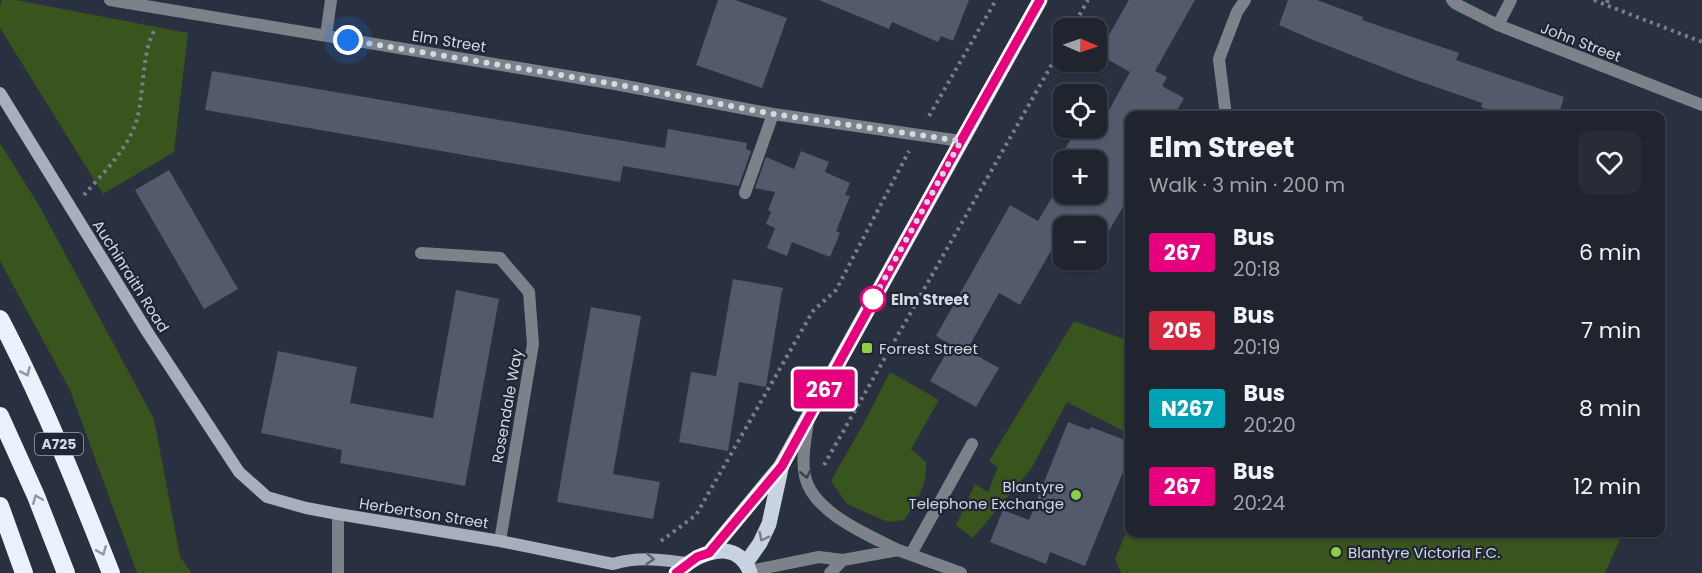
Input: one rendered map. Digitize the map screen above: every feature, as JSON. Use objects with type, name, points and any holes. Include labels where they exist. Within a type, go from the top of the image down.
[{"type":"highway","name":"A725","points":[[0,319],[18,353],[64,456],[111,573]]},
{"type":"highway","name":"A725","points":[[0,416],[36,496],[66,573]]},
{"type":"highway","points":[[0,506],[24,573]]},
{"type":"main road","points":[[709,553],[782,466],[1040,0]]},
{"type":"main road","points":[[682,568],[697,557],[730,551],[749,569],[769,524],[782,466]]},
{"type":"street","name":"Elm Street","points":[[110,0],[615,84],[773,114],[961,141]]},
{"type":"street","points":[[326,36],[331,0]]},
{"type":"street","points":[[1225,111],[1219,59],[1237,12],[1245,0]]},
{"type":"street","name":"John Street","points":[[1452,0],[1455,4],[1498,26],[1702,105]]},
{"type":"street","points":[[1498,26],[1511,0]]},
{"type":"street","name":"Auchinraith Road","points":[[0,93],[148,333],[239,472]]},
{"type":"street","points":[[745,193],[773,114]]},
{"type":"street","name":"Rosendale Way","points":[[421,253],[500,258],[529,292],[533,345],[500,541]]},
{"type":"street","points":[[808,416],[803,461],[805,477],[810,490],[831,513],[898,550],[953,572]]},
{"type":"street","points":[[910,554],[972,444]]},
{"type":"street","name":"Herbertson Street","points":[[239,472],[267,497],[306,508],[500,541],[613,564],[631,559],[642,559],[682,568]]},
{"type":"street","points":[[338,514],[338,573]]},
{"type":"street","points":[[749,569],[819,557],[843,560],[898,550]]},
{"type":"street","points":[[830,573],[843,560]]},
{"type":"street","points":[[613,564],[622,573]]},
{"type":"path","points":[[658,543],[696,515],[813,310],[836,290],[918,135],[996,0]]},
{"type":"path","points":[[1078,18],[1088,0]]},
{"type":"path","points":[[1594,0],[1607,3],[1702,42]]},
{"type":"path","points":[[72,209],[112,163],[128,139],[137,120],[152,33],[168,10]]},
{"type":"path","points":[[810,490],[1053,62]]},
{"type":"green space","points":[[2,0],[16,0],[188,33],[174,152],[103,194],[0,28]]},
{"type":"green space","points":[[0,143],[41,209],[154,419],[180,556],[191,573],[137,573],[70,390],[0,261]]},
{"type":"green space","points":[[1074,321],[1125,340],[1125,432],[1067,402],[1031,469],[973,538],[956,525],[975,484],[988,492],[998,467],[989,461]]},
{"type":"green space","points":[[890,372],[939,400],[911,449],[926,462],[925,478],[920,493],[904,520],[888,522],[847,504],[831,481]]},
{"type":"green space","points":[[1125,535],[1621,537],[1605,573],[1121,573],[1115,559]]},
{"type":"building","points":[[718,0],[735,0],[787,18],[762,88],[696,65]]},
{"type":"building","points":[[819,0],[969,0],[953,41],[941,36],[938,42],[892,22],[889,29]]},
{"type":"building","points":[[1129,0],[1195,0],[1155,71],[1167,77],[1162,86],[1184,98],[1177,111],[1125,111],[1125,204],[1107,234],[1107,216],[1053,216],[1053,250],[1020,305],[999,293],[967,350],[999,368],[976,407],[930,381],[951,345],[936,336],[1010,205],[1038,221],[1053,196],[1053,204],[1107,204],[1107,150],[1064,150],[1071,138],[1107,138],[1107,114],[1130,72],[1107,59],[1107,38]]},
{"type":"building","points":[[1288,0],[1317,0],[1363,17],[1362,20],[1459,53],[1456,60],[1564,97],[1560,111],[1490,111],[1481,107],[1482,103],[1410,78],[1279,25]]},
{"type":"building","points":[[212,71],[665,148],[668,129],[747,143],[746,149],[751,151],[739,186],[623,166],[620,182],[205,110]]},
{"type":"building","points":[[801,151],[829,162],[825,172],[850,183],[845,195],[850,196],[836,231],[840,233],[830,257],[792,242],[787,256],[767,248],[775,228],[766,224],[771,212],[768,210],[775,192],[755,188],[766,157],[794,169]]},
{"type":"building","points":[[169,170],[238,289],[204,309],[135,190]]},
{"type":"building","points":[[733,279],[784,288],[766,387],[739,382],[728,451],[679,442],[691,372],[716,376]]},
{"type":"building","points":[[456,290],[499,299],[465,486],[340,463],[342,450],[261,433],[278,351],[357,367],[350,403],[433,418]]},
{"type":"building","points":[[591,307],[641,316],[613,474],[660,482],[653,519],[557,502]]},
{"type":"building","name":"Blantyre Telephone Exchange","points":[[1068,422],[1089,430],[1091,427],[1125,440],[1125,467],[1085,566],[1050,552],[1046,564],[990,542],[1003,510],[1029,520]]},
{"type":"bus line","name":"267","points":[[676,573],[697,557],[709,553],[782,466],[1040,0]]},
{"type":"place","name":"Elm Street","points":[[873,299]]},
{"type":"place","name":"Forrest Street","points":[[867,348]]},
{"type":"place","name":"Blantyre Telephone Exchange","points":[[1076,495]]},
{"type":"place","name":"Blantyre Victoria F.C.","points":[[1336,552]]},
{"type":"route","points":[[348,40],[615,84],[773,114],[961,141],[870,305],[873,299]]}]
